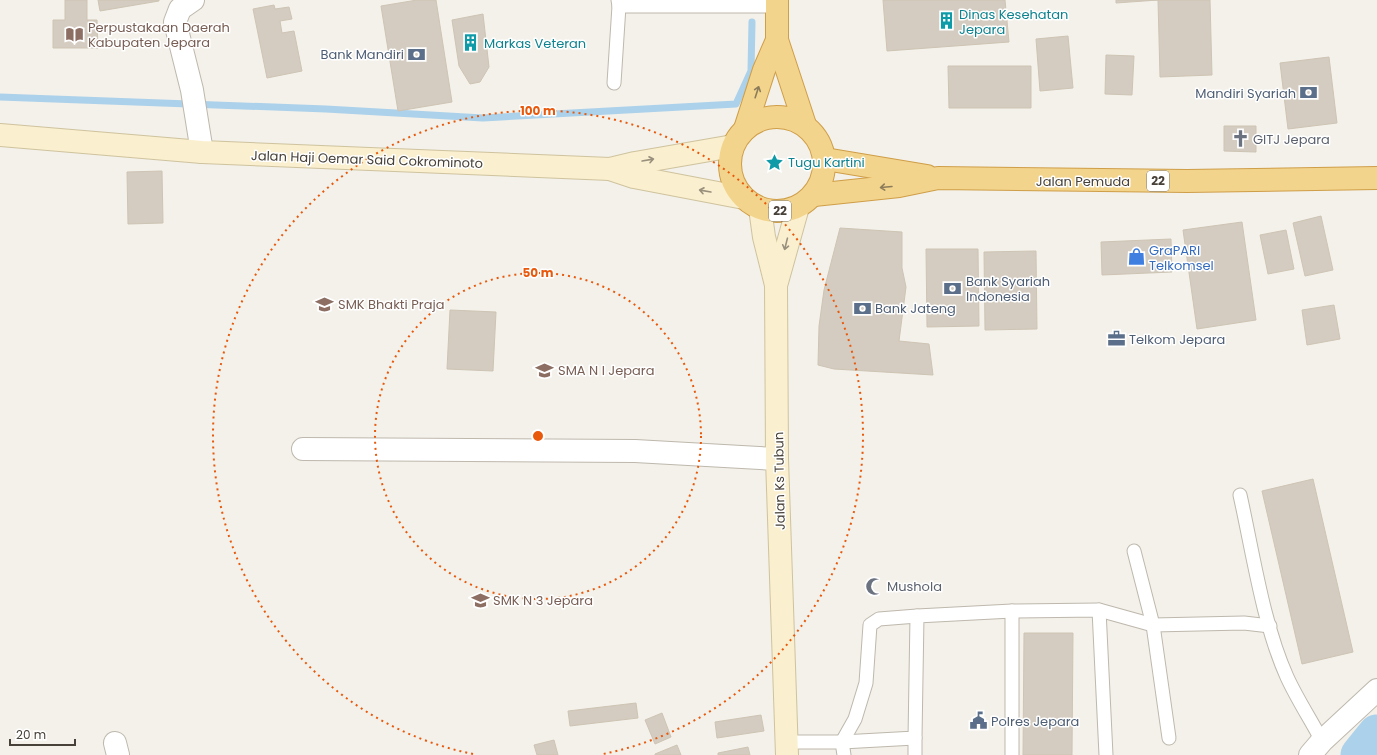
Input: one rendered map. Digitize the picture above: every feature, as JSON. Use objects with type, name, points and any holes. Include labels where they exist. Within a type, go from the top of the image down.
[{"type":"highway","points":[[777,3],[777,40],[805,125]]},
{"type":"highway","points":[[752,203],[733,183],[730,164],[764,70],[777,40]]},
{"type":"highway","points":[[739,137],[759,120],[775,116],[790,118],[805,125],[819,140],[825,159],[823,178],[806,201]]},
{"type":"highway","name":"22","points":[[825,159],[938,178]]},
{"type":"highway","name":"Jalan Pemuda","points":[[806,201],[938,178],[1187,181],[1377,178]]},
{"type":"highway","name":"22","points":[[752,203],[779,211],[806,201]]},
{"type":"main road","name":"Jalan Haji Oemar Said Cokrominoto","points":[[0,135],[202,152],[610,168],[739,137]]},
{"type":"main road","points":[[610,168],[634,177],[752,203]]},
{"type":"main road","points":[[776,286],[806,201]]},
{"type":"main road","name":"Jalan Ks Tubun","points":[[752,203],[764,237],[776,286],[777,459],[786,748]]},
{"type":"street","points":[[193,0],[180,9],[175,22],[192,90],[202,152]]},
{"type":"street","points":[[303,449],[635,451],[777,459]]},
{"type":"street","points":[[1316,748],[1377,690]]},
{"type":"lane","points":[[614,84],[618,3],[777,3]]},
{"type":"lane","points":[[1240,495],[1270,626],[1287,678],[1316,748]]},
{"type":"lane","points":[[1134,551],[1153,625],[1169,738]]},
{"type":"lane","points":[[844,755],[842,742],[855,719],[866,683],[870,624],[879,619],[1012,611],[1099,610],[1153,625],[1244,623],[1270,626]]},
{"type":"lane","points":[[1099,610],[1106,755]]},
{"type":"lane","points":[[1012,611],[1012,755]]},
{"type":"lane","points":[[915,755],[918,616]]},
{"type":"lane","points":[[786,748],[842,742],[915,738]]},
{"type":"building","name":"Perpustakaan Daerah Kabupaten Jepara","points":[[65,0],[87,0],[87,20],[97,20],[98,48],[53,48],[53,20],[65,20]]},
{"type":"building","points":[[98,0],[159,0],[159,1],[100,11]]},
{"type":"building","name":"Bank Mandiri","points":[[417,0],[436,0],[452,102],[398,111],[381,6]]},
{"type":"building","name":"Dinas Kesehatan Jepara","points":[[883,0],[1005,0],[1009,42],[887,51]]},
{"type":"building","points":[[1116,0],[1158,0],[1116,3]]},
{"type":"building","points":[[1158,0],[1210,0],[1212,75],[1160,77]]},
{"type":"building","points":[[274,5],[275,9],[289,7],[292,19],[280,21],[282,33],[294,31],[302,71],[267,78],[253,9]]},
{"type":"building","name":"Markas Veteran","points":[[483,14],[489,67],[480,82],[470,84],[459,66],[452,20]]},
{"type":"building","points":[[1068,36],[1073,88],[1040,91],[1036,39]]},
{"type":"building","points":[[1106,55],[1134,56],[1132,95],[1105,94]]},
{"type":"building","name":"Mandiri Syariah","points":[[1329,57],[1337,123],[1288,129],[1280,63]]},
{"type":"building","points":[[948,66],[1031,66],[1031,108],[949,108]]},
{"type":"building","name":"GITJ Jepara","points":[[1224,126],[1256,126],[1256,152],[1224,151]]},
{"type":"building","points":[[162,171],[163,223],[128,224],[127,172]]},
{"type":"building","points":[[1321,216],[1333,270],[1305,276],[1293,223]]},
{"type":"building","points":[[1242,222],[1256,320],[1197,329],[1183,230]]},
{"type":"building","name":"Bank Jateng","points":[[840,228],[902,232],[902,268],[906,287],[899,341],[929,344],[933,375],[834,369],[818,365],[819,326],[824,290]]},
{"type":"building","points":[[1286,230],[1294,269],[1268,274],[1260,235]]},
{"type":"building","name":"GraPARI Telkomsel","points":[[1171,239],[1172,272],[1102,275],[1101,242]]},
{"type":"building","name":"Bank Syariah Indonesia","points":[[926,249],[978,249],[979,326],[927,327]]},
{"type":"building","points":[[1036,251],[1037,329],[985,330],[984,252]]},
{"type":"building","points":[[1334,305],[1340,339],[1307,345],[1302,310]]},
{"type":"building","points":[[450,310],[496,312],[493,371],[447,369]]},
{"type":"building","points":[[1313,479],[1353,652],[1302,664],[1262,491]]},
{"type":"building","points":[[1024,633],[1073,633],[1072,755],[1023,755]]},
{"type":"building","points":[[636,703],[638,718],[570,726],[568,711]]},
{"type":"building","points":[[662,713],[671,737],[655,744],[645,720]]},
{"type":"building","points":[[761,715],[764,731],[717,738],[715,722]]},
{"type":"building","points":[[554,740],[558,755],[537,755],[534,745]]},
{"type":"building","points":[[677,745],[681,755],[655,755],[655,754]]},
{"type":"building","points":[[748,747],[750,755],[718,755],[718,753]]},
{"type":"waterway","points":[[0,97],[326,109],[483,118],[736,104],[751,71],[752,22]]},
{"type":"waterway","points":[[1360,755],[1377,734]]},
{"type":"place","name":"Dinas Kesehatan Jepara","points":[[946,21]]},
{"type":"place","name":"Perpustakaan Daerah Kabupaten Jepara","points":[[75,34]]},
{"type":"place","name":"Markas Veteran","points":[[471,43]]},
{"type":"place","name":"Bank Mandiri","points":[[417,54]]},
{"type":"place","name":"Mandiri Syariah","points":[[1309,93]]},
{"type":"place","name":"GITJ Jepara","points":[[1240,139]]},
{"type":"place","name":"Tugu Kartini","points":[[775,162]]},
{"type":"place","name":"GraPARI Telkomsel","points":[[1136,257]]},
{"type":"place","name":"Bank Syariah Indonesia","points":[[953,288]]},
{"type":"place","name":"SMK Bhakti Praja","points":[[325,304]]},
{"type":"place","name":"Bank Jateng","points":[[862,308]]},
{"type":"place","name":"Telkom Jepara","points":[[1116,339]]},
{"type":"place","name":"SMA N I Jepara","points":[[545,370]]},
{"type":"place","name":"Mushola","points":[[874,586]]},
{"type":"place","name":"SMK N 3 Jepara","points":[[480,600]]},
{"type":"place","name":"Polres Jepara","points":[[978,721]]}]
